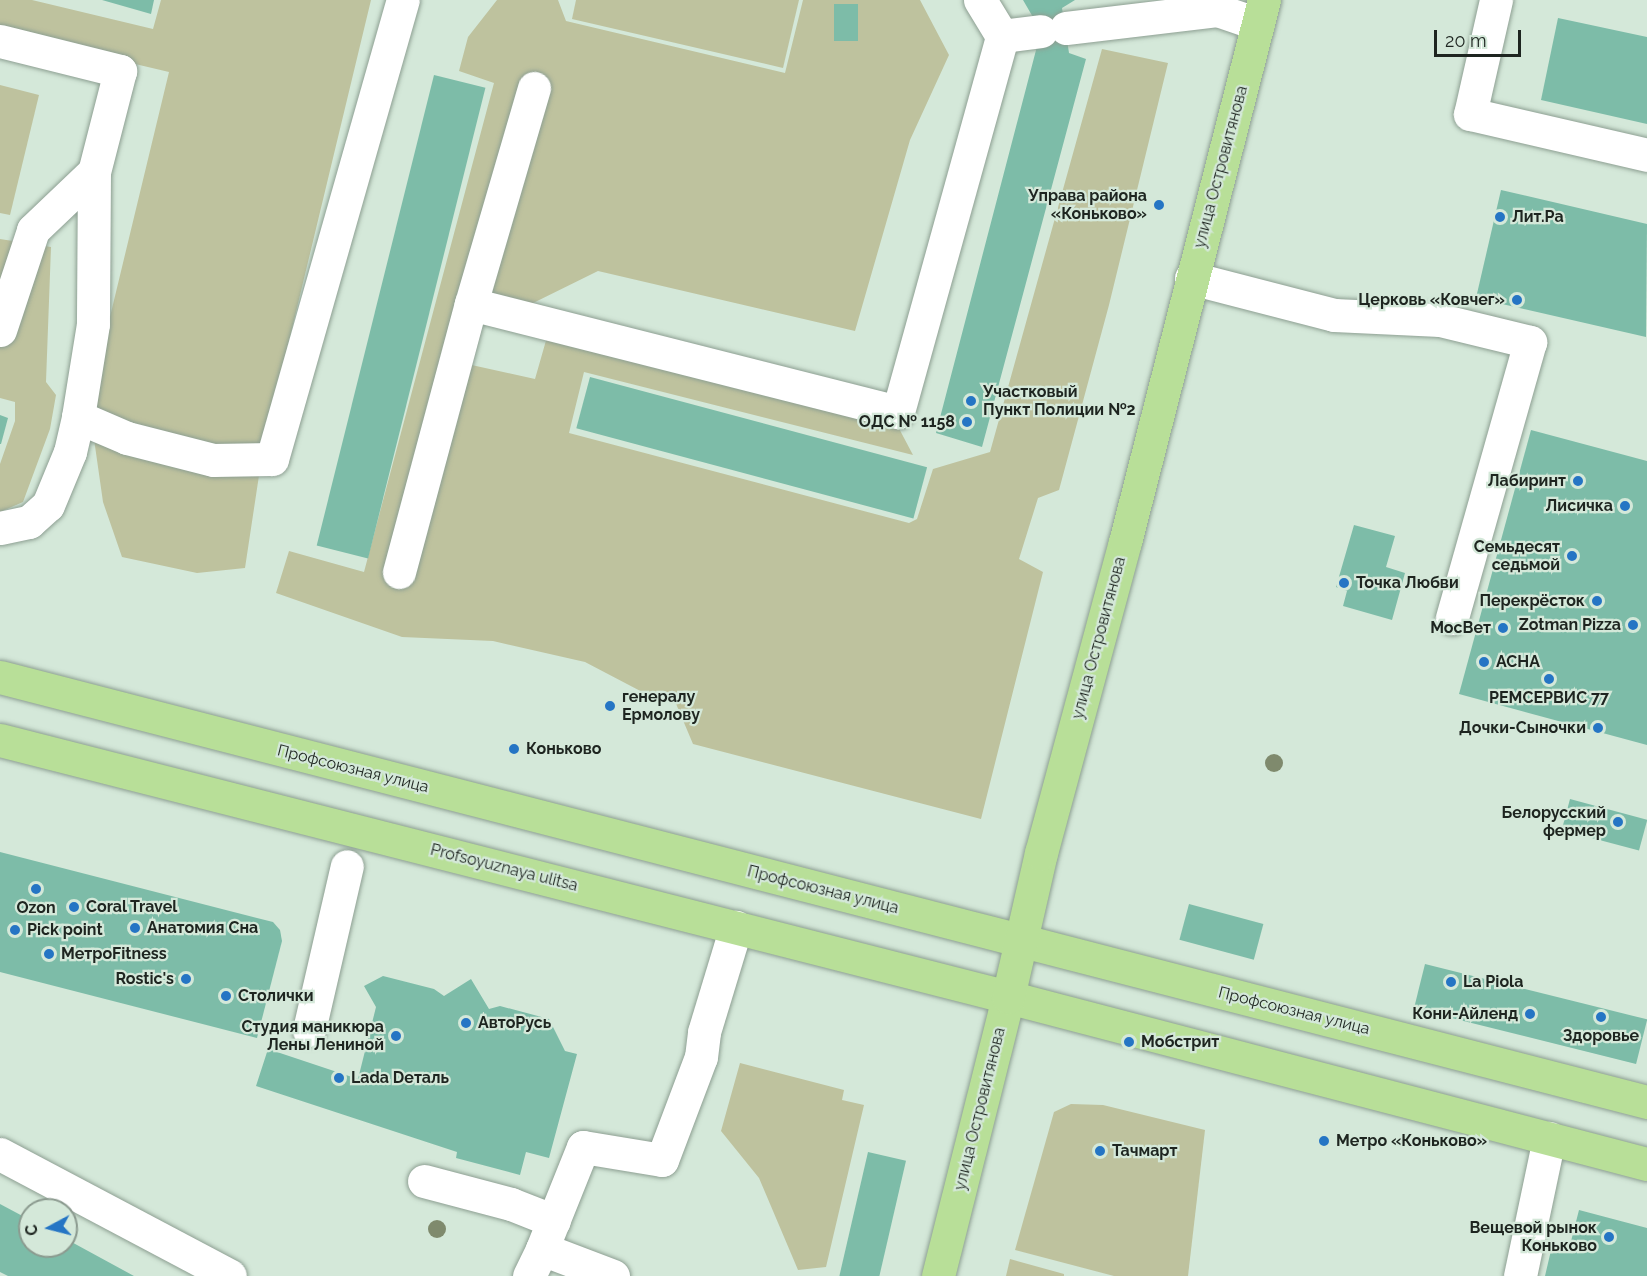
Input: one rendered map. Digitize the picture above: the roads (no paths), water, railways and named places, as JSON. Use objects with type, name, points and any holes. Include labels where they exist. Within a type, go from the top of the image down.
[{"type":"main road","name":"улица Островитянова","points":[[938,1276],[1008,997],[1019,941],[1261,12]]},
{"type":"main road","name":"Профсоюзная улица","points":[[0,677],[1647,1102]]},
{"type":"main road","name":"Profsoyuznaya ulitsa","points":[[0,740],[1008,997]]},
{"type":"main road","points":[[1008,997],[1647,1164]]},
{"type":"lane","points":[[78,417],[127,438],[213,460],[272,459],[403,0]]},
{"type":"lane","points":[[471,304],[898,412],[1002,36],[980,0]]},
{"type":"lane","points":[[1496,0],[1470,114],[1647,155]]},
{"type":"lane","points":[[1002,36],[1217,10],[1261,12]]},
{"type":"lane","points":[[0,41],[120,71],[94,172],[93,324],[78,417],[69,452],[48,505],[29,522],[0,528]]},
{"type":"lane","points":[[399,572],[471,304],[534,88]]},
{"type":"lane","points":[[0,330],[33,230],[94,172]]},
{"type":"lane","points":[[1191,278],[1334,315],[1440,320],[1530,342],[1452,618]]},
{"type":"lane","points":[[309,1030],[347,866]]},
{"type":"lane","points":[[542,1249],[584,1148],[662,1160],[701,1057],[704,1032],[735,927]]},
{"type":"lane","points":[[1520,1276],[1549,1138]]},
{"type":"lane","points":[[0,1154],[230,1276]]},
{"type":"lane","points":[[424,1181],[511,1204],[542,1249],[613,1276]]},
{"type":"place","name":"Управа района «Коньково»","points":[[1159,205]]},
{"type":"place","name":"Лит.Ра","points":[[1500,217]]},
{"type":"place","name":"Церковь «Ковчег»","points":[[1517,300]]},
{"type":"place","name":"Участковый Пункт Полиции №2","points":[[971,401]]},
{"type":"place","name":"ОДС № 1158","points":[[967,422]]},
{"type":"place","name":"Лабиринт","points":[[1578,481]]},
{"type":"place","name":"Лисичка","points":[[1625,506]]},
{"type":"place","name":"Семьдесят седьмой","points":[[1572,556]]},
{"type":"place","name":"Точка Любви","points":[[1344,583]]},
{"type":"place","name":"Перекрёсток","points":[[1597,601]]},
{"type":"place","name":"Zotman Pizza","points":[[1633,625]]},
{"type":"place","name":"МосВет","points":[[1503,628]]},
{"type":"place","name":"АСНА","points":[[1484,662]]},
{"type":"place","name":"РЕМСЕРВИС 77","points":[[1549,679]]},
{"type":"place","name":"генералу Ермолову","points":[[610,706]]},
{"type":"place","name":"Дочки-Сыночки","points":[[1598,728]]},
{"type":"place","name":"Коньково","points":[[514,749]]},
{"type":"place","name":"Белорусский фермер","points":[[1618,822]]},
{"type":"place","name":"Ozon","points":[[36,889]]},
{"type":"place","name":"Coral Travel","points":[[74,907]]},
{"type":"place","name":"Анатомия Сна","points":[[135,928]]},
{"type":"place","name":"Pick point","points":[[15,930]]},
{"type":"place","name":"МетроFitness","points":[[49,954]]},
{"type":"place","name":"Rostic's","points":[[186,979]]},
{"type":"place","name":"La Piola","points":[[1451,982]]},
{"type":"place","name":"Столички","points":[[226,996]]},
{"type":"place","name":"Кони-Айленд","points":[[1530,1014]]},
{"type":"place","name":"Здоровье","points":[[1601,1017]]},
{"type":"place","name":"АвтоРусь","points":[[466,1023]]},
{"type":"place","name":"Студия маникюра Лены Лениной","points":[[396,1036]]},
{"type":"place","name":"Мобстрит","points":[[1129,1042]]},
{"type":"place","name":"Lada Dеталь","points":[[339,1078]]},
{"type":"place","name":"Метро «Коньково»","points":[[1324,1141]]},
{"type":"place","name":"Тачмарт","points":[[1100,1151]]},
{"type":"place","name":"Вещевой рынок Коньково","points":[[1609,1237]]}]
